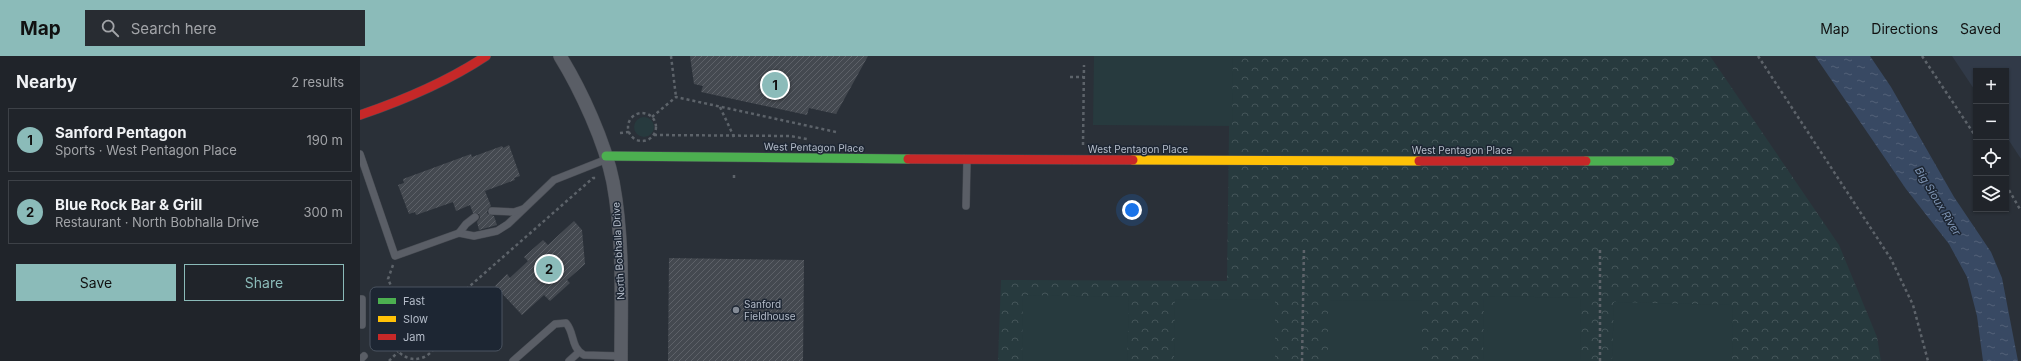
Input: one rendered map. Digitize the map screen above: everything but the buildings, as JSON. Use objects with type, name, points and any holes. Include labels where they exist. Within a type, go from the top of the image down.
[{"type":"street","points":[[360,115],[430,88],[449,79],[486,56]]},
{"type":"street","name":"North Bobhalla Drive","points":[[560,56],[586,107],[606,158],[613,181],[619,228],[621,359]]},
{"type":"street","name":"West Pentagon Place","points":[[606,158],[1670,161]]},
{"type":"lane","points":[[360,154],[395,256],[459,233],[474,236],[489,234],[508,224],[554,180],[606,158]]},
{"type":"lane","points":[[966,206],[967,160]]},
{"type":"lane","points":[[492,210],[514,212],[524,209]]},
{"type":"lane","points":[[459,233],[466,224],[475,217]]},
{"type":"lane","points":[[360,299],[362,299],[362,325]]},
{"type":"lane","points":[[513,361],[555,324],[561,322],[566,323],[569,326],[575,348],[579,352],[584,355],[621,359]]},
{"type":"lane","points":[[569,361],[579,352]]},
{"type":"path","points":[[671,56],[676,97]]},
{"type":"path","points":[[1758,56],[1891,259],[1913,305],[1928,361]]},
{"type":"path","points":[[1922,56],[1973,132]]},
{"type":"path","points":[[1083,144],[1084,65]]},
{"type":"path","points":[[1070,77],[1083,78]]},
{"type":"path","points":[[676,97],[836,132]]},
{"type":"path","points":[[652,117],[676,97]]},
{"type":"path","points":[[719,106],[734,136]]},
{"type":"path","points":[[645,113],[652,117],[657,125],[654,135],[649,140],[640,141],[631,136],[629,132],[629,122],[636,114],[645,113]]},
{"type":"path","points":[[620,133],[629,132]]},
{"type":"path","points":[[654,135],[790,136],[807,140]]},
{"type":"path","points":[[469,287],[593,178],[598,178]]},
{"type":"path","points":[[2009,190],[2021,211]]},
{"type":"path","points":[[1302,361],[1304,247]]},
{"type":"path","points":[[1600,247],[1600,361]]},
{"type":"path","points":[[391,287],[388,279],[395,256]]},
{"type":"path","points":[[389,361],[398,352],[404,356],[418,359],[432,351]]},
{"type":"shaded area","points":[[1952,56],[2021,56],[2021,159],[2009,141],[2009,68],[1973,68],[1973,88]]},
{"type":"green space","points":[[1094,56],[1233,56],[1232,126],[1093,125]]},
{"type":"green space","points":[[1230,56],[1710,56],[1839,245],[1877,337],[1881,361],[998,361],[1001,280],[1227,281]]},
{"type":"green space","points":[[640,117],[648,117],[654,123],[654,131],[648,137],[640,137],[634,131],[634,123]]},
{"type":"green space","points":[[1023,295],[1129,297],[1127,361],[1022,361]]},
{"type":"green space","points":[[1484,296],[1581,298],[1580,361],[1483,361]]},
{"type":"green space","points":[[1175,299],[1275,300],[1275,361],[1174,361]]},
{"type":"green space","points":[[1422,300],[1422,361],[1328,361],[1328,301]]},
{"type":"green space","points":[[1614,302],[1733,305],[1732,361],[1612,361]]},
{"type":"water","name":"Big Sioux River","points":[[1815,56],[1870,56],[1891,87],[1954,197],[1991,252],[2002,278],[2018,361],[1983,361],[1977,316],[1967,277],[1949,244],[1906,189]]},
{"type":"traffic: fast","points":[[606,156],[908,159]]},
{"type":"traffic: fast","points":[[1586,161],[1670,161]]},
{"type":"traffic: slow","points":[[1133,160],[1419,161]]},
{"type":"traffic: jam","points":[[360,115],[425,90],[486,56]]},
{"type":"traffic: jam","points":[[908,159],[1133,160]]},
{"type":"traffic: jam","points":[[1419,161],[1586,161]]},
{"type":"place","name":"Sanford Pentagon","points":[[775,85]]},
{"type":"place","name":"Blue Rock Bar & Grill","points":[[549,269]]},
{"type":"place","name":"Sanford Fieldhouse","points":[[736,310]]}]
